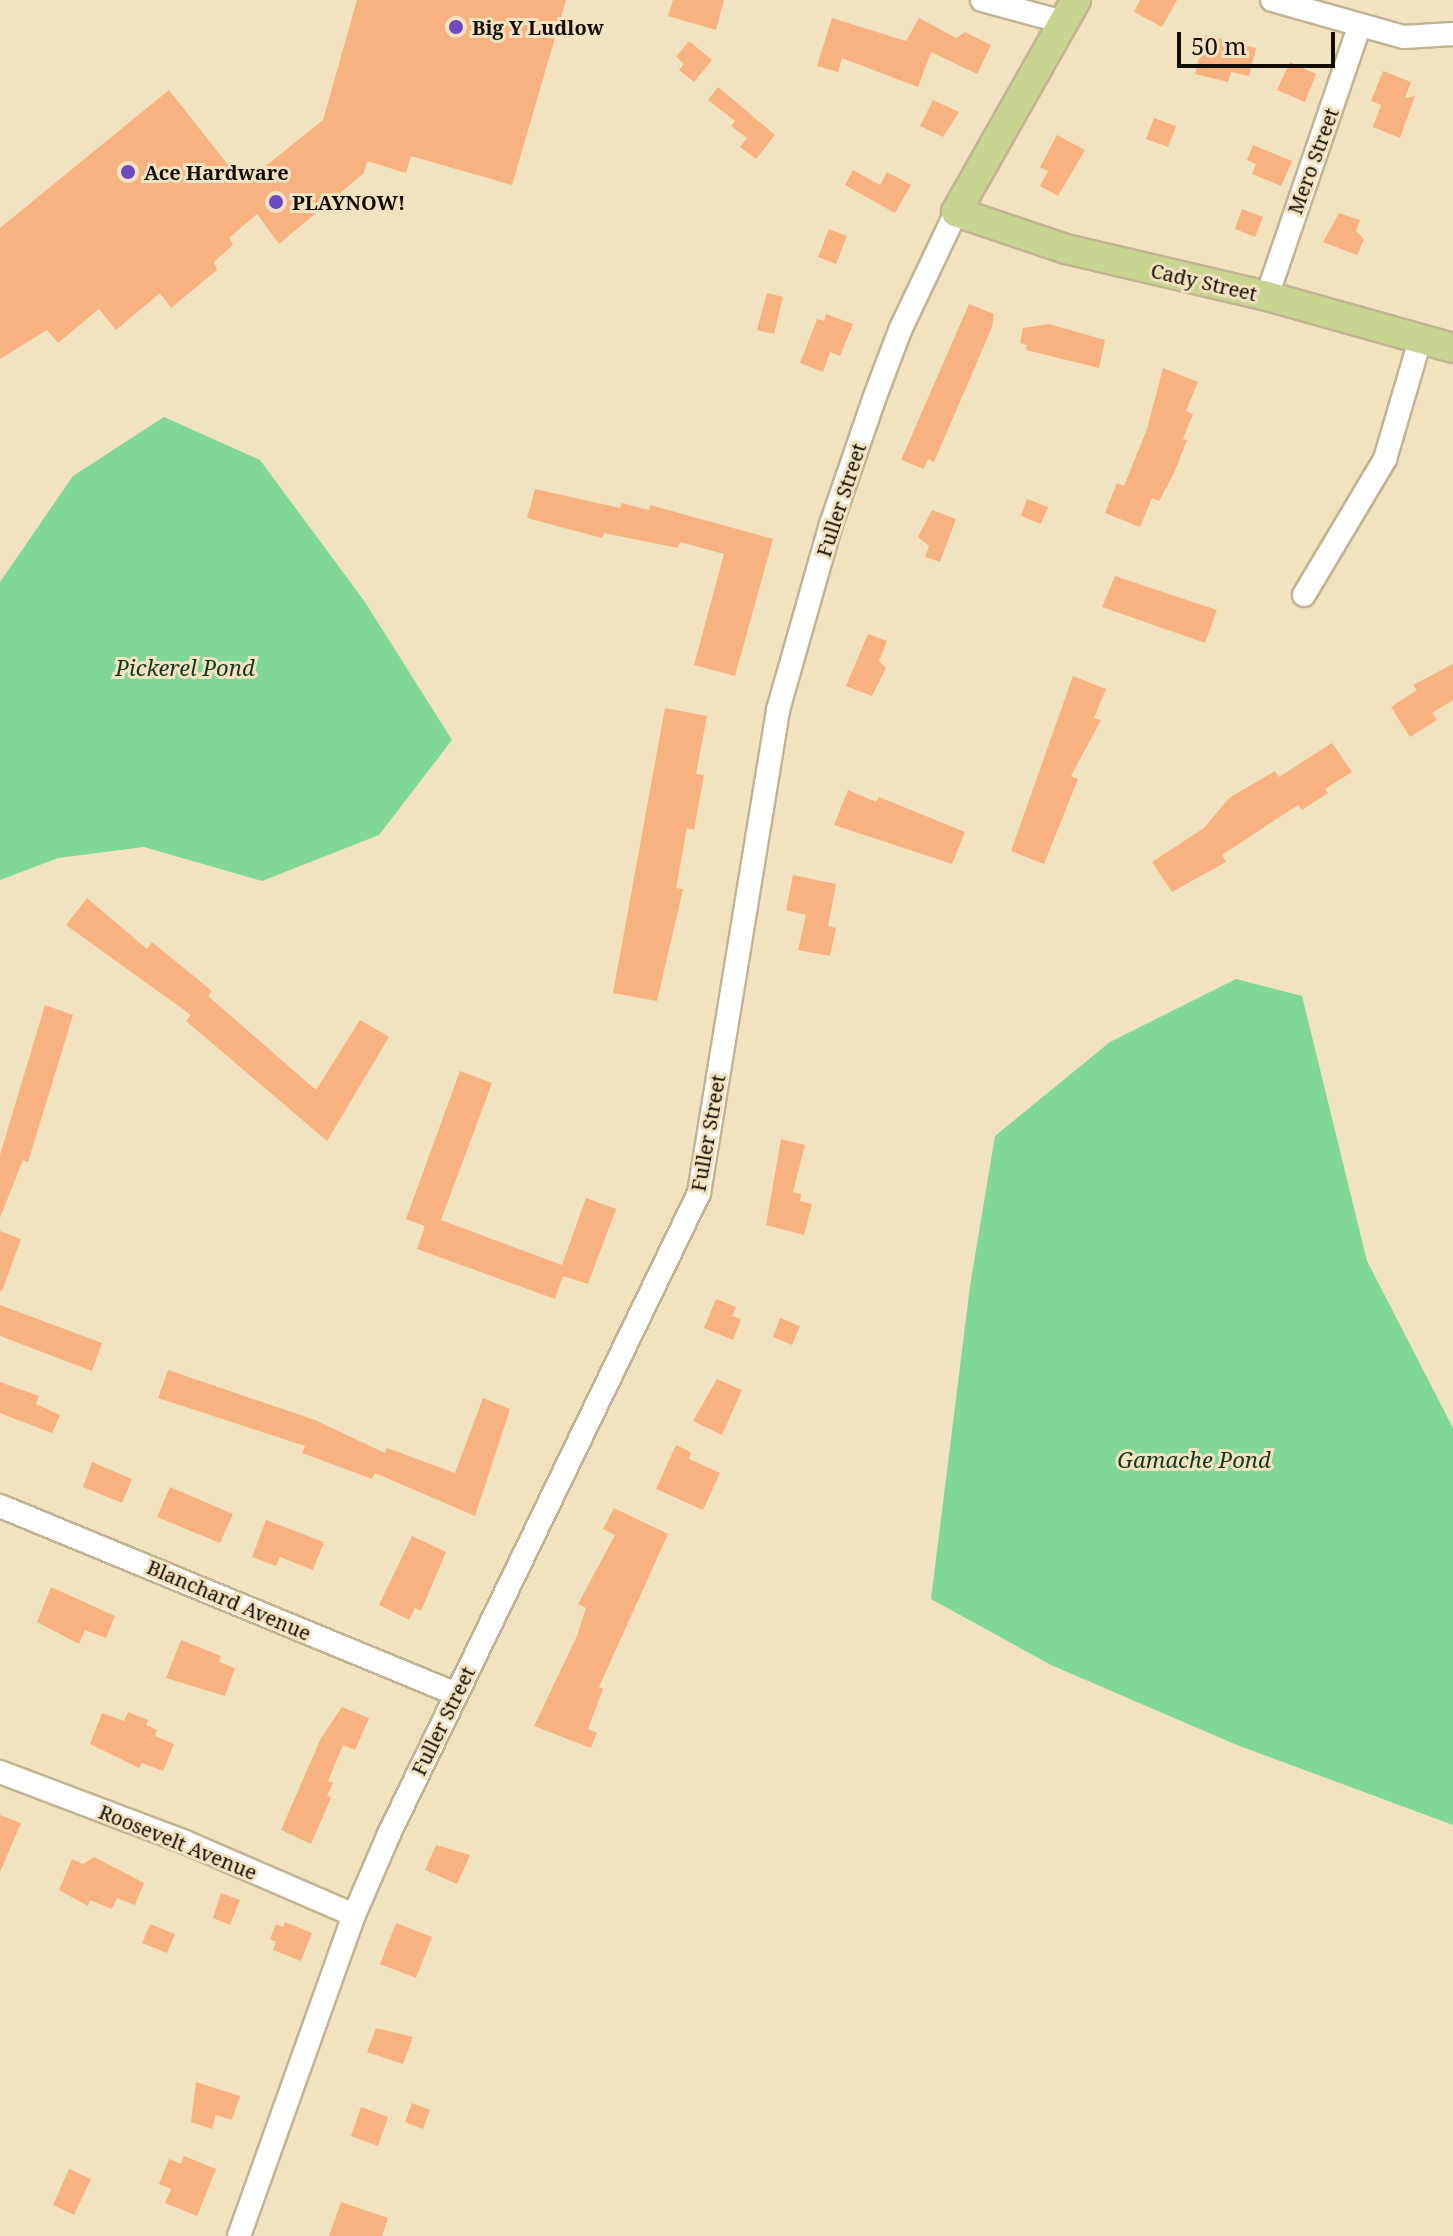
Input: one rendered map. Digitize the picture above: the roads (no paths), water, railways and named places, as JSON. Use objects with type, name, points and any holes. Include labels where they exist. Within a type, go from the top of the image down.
[{"type":"main road","name":"Fuller Street","points":[[956,212],[1070,11]]},
{"type":"main road","name":"Cady Street","points":[[956,212],[1066,249],[1267,296],[1453,348]]},
{"type":"street","points":[[982,0],[1070,11]]},
{"type":"street","points":[[1272,0],[1359,27],[1404,37],[1453,34]]},
{"type":"street","name":"Mero Street","points":[[1267,296],[1359,27]]},
{"type":"street","name":"Fuller Street","points":[[239,2236],[354,1915],[699,1193],[778,710],[874,399],[901,328],[956,212]]},
{"type":"street","points":[[1304,595],[1385,459],[1420,340]]},
{"type":"street","name":"Blanchard Avenue","points":[[0,1506],[457,1694]]},
{"type":"street","name":"Roosevelt Avenue","points":[[0,1772],[185,1842],[354,1915]]},
{"type":"water","name":"Pickerel Pond","points":[[164,417],[260,460],[365,602],[452,740],[379,835],[262,881],[144,847],[58,858],[0,880],[0,582],[73,476]]},
{"type":"water","name":"Gamache Pond","points":[[1236,979],[1302,996],[1367,1261],[1453,1428],[1453,1825],[1237,1745],[1051,1665],[931,1599],[970,1286],[995,1136],[1110,1042]]},
{"type":"place","name":"Big Y Ludlow","points":[[456,27]]},
{"type":"place","name":"Ace Hardware","points":[[128,172]]},
{"type":"place","name":"PLAYNOW!","points":[[276,202]]}]
